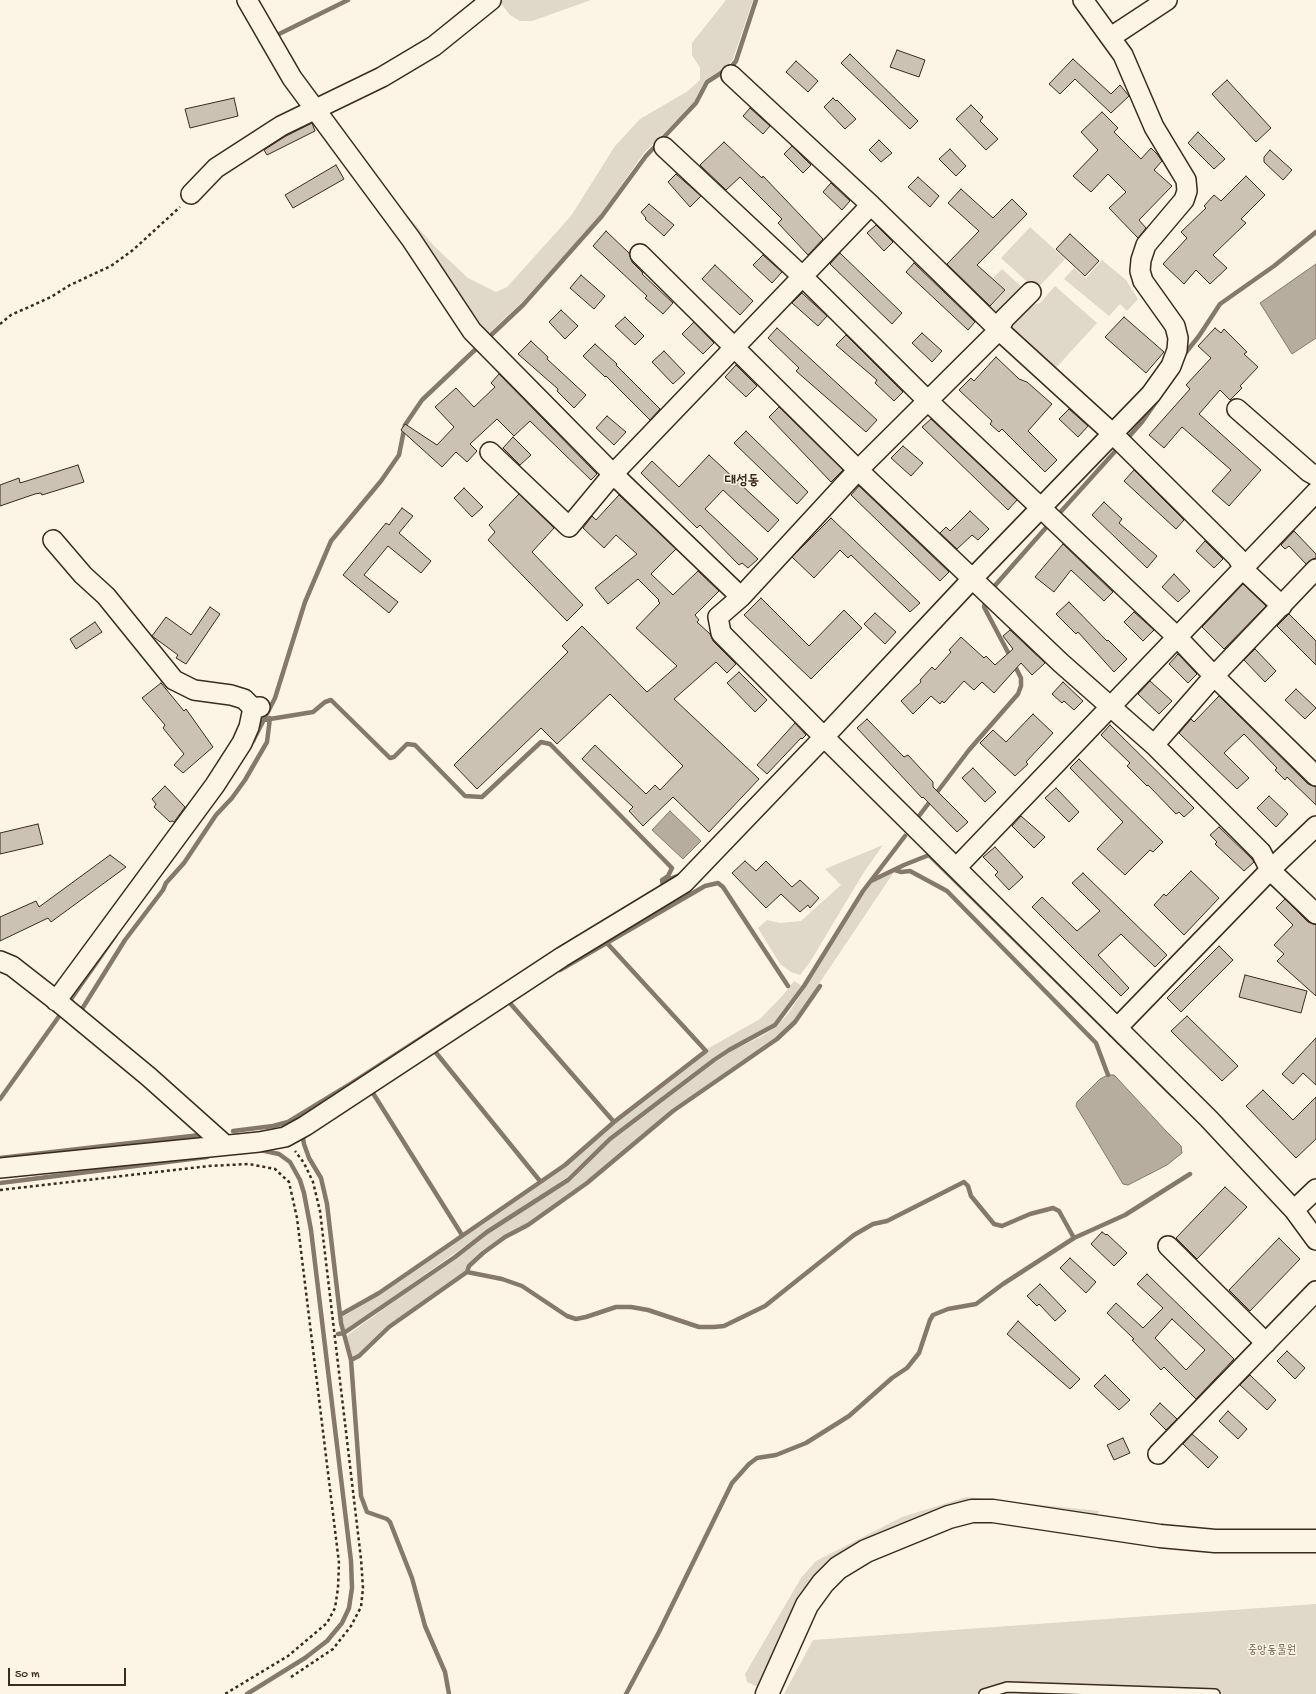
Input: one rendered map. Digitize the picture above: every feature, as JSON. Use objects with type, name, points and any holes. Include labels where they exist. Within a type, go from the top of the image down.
[{"type":"street","points":[[247,0],[292,78],[410,239],[472,331],[613,474],[741,596]]},
{"type":"street","points":[[191,194],[216,168],[281,126],[382,77],[434,46],[491,0]]},
{"type":"street","points":[[0,1168],[224,1144],[259,1142],[285,1137],[304,1126],[562,956],[684,883],[824,737],[982,587],[1049,516],[1119,440],[1171,366],[1177,350],[1178,338],[1175,326],[1143,281],[1140,271],[1141,260],[1146,245],[1184,200],[1187,191],[1186,180],[1154,127],[1124,55],[1083,0]]},
{"type":"street","points":[[1112,37],[1167,0]]},
{"type":"street","points":[[731,75],[871,204],[999,330],[1119,440],[1237,557],[1244,567],[1282,606]]},
{"type":"street","points":[[664,147],[803,277],[927,400],[1177,637],[1214,676],[1316,776]]},
{"type":"street","points":[[490,452],[569,527],[613,474],[803,277],[871,204]]},
{"type":"street","points":[[640,254],[858,470],[1110,707],[1154,745],[1262,852],[1270,870],[1316,914]]},
{"type":"street","points":[[1031,292],[1004,319],[999,330],[858,470],[741,596],[718,617],[721,633],[1209,1119],[1294,1210],[1316,1240]]},
{"type":"street","points":[[1237,409],[1309,472],[1316,476]]},
{"type":"street","points":[[956,868],[1316,492]]},
{"type":"street","points":[[53,540],[83,575],[106,596],[174,680],[194,690],[231,695],[244,700],[256,708],[242,744],[215,786],[56,1001]]},
{"type":"street","points":[[1154,745],[1214,676],[1316,569]]},
{"type":"street","points":[[1117,1028],[1270,870],[1316,826]]},
{"type":"street","points":[[0,961],[12,966],[56,1001],[149,1077],[224,1144]]},
{"type":"street","points":[[1294,1210],[1316,1189]]},
{"type":"street","points":[[1168,1246],[1266,1343]]},
{"type":"street","points":[[1158,1454],[1316,1292]]},
{"type":"street","points":[[767,1694],[807,1606],[823,1583],[838,1568],[866,1551],[949,1517],[972,1511],[993,1511],[1160,1536],[1216,1541],[1316,1541]]},
{"type":"lane","points":[[984,1694],[1007,1687],[1058,1691],[1215,1694]]},
{"type":"path","points":[[0,324],[11,315],[51,297],[70,285],[110,266],[134,250],[191,194]]},
{"type":"path","points":[[285,1137],[304,1163],[313,1182],[320,1211],[362,1559],[363,1588],[361,1607],[351,1626],[333,1649],[291,1677]]},
{"type":"path","points":[[0,1190],[209,1166],[249,1164],[275,1169],[288,1182],[297,1218],[339,1563],[338,1588],[334,1608],[327,1623],[288,1656],[225,1694]]},
{"type":"green space","points":[[498,0],[591,0],[532,21],[520,21],[510,15]]},
{"type":"green space","points":[[726,0],[753,0],[733,59],[729,65],[705,80],[694,102],[643,154],[600,216],[521,303],[488,334],[388,194],[435,247],[468,278],[496,292],[507,287],[571,216],[615,146],[640,119],[688,91],[700,80],[700,68],[692,55],[692,43]]},
{"type":"green space","points":[[1030,227],[1065,259],[1036,290],[1001,258]]},
{"type":"green space","points":[[1102,260],[1126,280],[1138,299],[1127,311],[1120,304],[1109,316],[1064,279],[1074,268],[1086,278]]},
{"type":"green space","points":[[1002,269],[1023,288],[996,317],[988,310],[1006,290],[993,278]]},
{"type":"green space","points":[[1055,286],[1097,323],[1054,370],[1005,326],[1022,308],[1040,303]]},
{"type":"green space","points":[[883,845],[864,872],[810,962],[800,975],[791,972],[780,964],[758,928],[767,920],[780,923],[801,921],[841,885],[825,869]]},
{"type":"green space","points":[[894,872],[794,1021],[777,1037],[672,1109],[586,1181],[528,1223],[505,1235],[481,1251],[467,1265],[465,1271],[388,1325],[359,1354],[352,1358],[347,1337],[349,1334],[488,1234],[567,1183],[611,1141],[715,1062],[729,1052],[764,1035],[776,1027],[788,1014],[806,987],[871,883]]},
{"type":"green space","points":[[794,981],[802,986],[774,1024],[762,1032],[728,1048],[713,1058],[609,1138],[566,1178],[486,1231],[345,1331],[342,1317],[380,1295],[565,1166],[615,1123],[707,1052],[707,1049],[760,1019],[784,994]]},
{"type":"green space","points":[[966,1497],[1099,1511],[1094,1520],[988,1506],[856,1547],[760,1688],[747,1682],[745,1674],[801,1578],[816,1561],[902,1517]]},
{"type":"green space","name":"중앙동물원","points":[[1316,1604],[1316,1694],[784,1694],[813,1640]]},
{"type":"shaded area","points":[[1316,264],[1316,338],[1292,354],[1260,303]]},
{"type":"shaded area","points":[[670,811],[701,841],[683,859],[652,830]]},
{"type":"shaded area","points":[[1108,1075],[1114,1075],[1181,1146],[1182,1153],[1167,1165],[1128,1185],[1123,1184],[1076,1106],[1077,1102],[1100,1079]]},
{"type":"building","points":[[897,50],[925,60],[919,77],[890,67]]},
{"type":"building","points":[[850,54],[918,121],[910,129],[841,63]]},
{"type":"building","points":[[1073,59],[1111,94],[1120,85],[1129,96],[1111,113],[1075,79],[1060,94],[1049,84]]},
{"type":"building","points":[[796,61],[818,81],[808,92],[786,72]]},
{"type":"building","points":[[1227,80],[1271,128],[1256,142],[1212,94]]},
{"type":"building","points":[[234,98],[238,116],[190,128],[185,109]]},
{"type":"building","points":[[833,98],[836,101],[837,100],[856,119],[845,129],[824,107]]},
{"type":"building","points":[[971,105],[983,117],[980,121],[998,139],[986,150],[956,119]]},
{"type":"building","points":[[750,108],[770,126],[763,134],[743,116]]},
{"type":"building","points":[[1102,112],[1118,128],[1114,132],[1141,159],[1151,148],[1157,154],[1162,161],[1154,170],[1172,186],[1139,220],[1146,228],[1138,238],[1109,208],[1126,192],[1108,174],[1091,192],[1073,176],[1098,150],[1081,132]]},
{"type":"building","points":[[312,123],[315,131],[267,155],[264,150],[286,136]]},
{"type":"building","points":[[1198,132],[1225,159],[1214,169],[1188,143]]},
{"type":"building","points":[[879,140],[892,153],[881,162],[869,150]]},
{"type":"building","points":[[724,142],[762,178],[763,176],[823,239],[808,255],[778,223],[782,219],[740,177],[726,190],[700,165]]},
{"type":"building","points":[[792,146],[811,165],[803,173],[784,154]]},
{"type":"building","points":[[950,149],[966,166],[956,176],[939,159]]},
{"type":"building","points":[[1270,150],[1292,170],[1283,180],[1264,162],[1264,157]]},
{"type":"building","points":[[336,165],[344,179],[293,208],[285,195]]},
{"type":"building","points":[[676,174],[701,196],[690,207],[668,182]]},
{"type":"building","points":[[1246,176],[1265,195],[1241,219],[1246,223],[1213,255],[1227,268],[1210,284],[1196,270],[1184,284],[1163,264],[1187,238],[1181,232],[1206,208],[1204,206],[1214,195],[1221,201]]},
{"type":"building","points":[[918,177],[939,196],[930,207],[908,187]]},
{"type":"building","points":[[831,183],[850,201],[842,210],[823,192]]},
{"type":"building","points":[[961,189],[993,218],[1012,199],[1027,214],[977,265],[1005,290],[990,306],[947,264],[979,231],[948,203]]},
{"type":"building","points":[[649,204],[674,225],[664,236],[645,219],[646,218],[641,212]]},
{"type":"building","points":[[876,225],[893,242],[884,251],[867,233]]},
{"type":"building","points":[[606,231],[629,253],[632,262],[643,273],[642,274],[673,303],[663,314],[645,298],[647,296],[593,246]]},
{"type":"building","points":[[1070,234],[1099,261],[1085,276],[1056,249]]},
{"type":"building","points":[[840,253],[902,313],[892,324],[830,264]]},
{"type":"building","points":[[763,255],[782,272],[772,283],[753,265]]},
{"type":"building","points":[[914,263],[975,322],[968,330],[906,272]]},
{"type":"building","points":[[715,265],[753,301],[740,315],[702,279]]},
{"type":"building","points":[[581,275],[605,296],[594,309],[570,288]]},
{"type":"building","points":[[802,293],[827,316],[818,326],[792,303]]},
{"type":"building","points":[[561,310],[578,326],[565,339],[549,322]]},
{"type":"building","points":[[625,317],[644,336],[635,345],[615,326]]},
{"type":"building","points":[[1124,317],[1164,352],[1146,373],[1105,337]]},
{"type":"building","points":[[694,322],[714,343],[703,354],[682,334]]},
{"type":"building","points":[[777,328],[877,420],[866,432],[796,371],[799,368],[768,338]]},
{"type":"building","points":[[1215,328],[1221,333],[1224,329],[1247,352],[1244,354],[1258,367],[1240,386],[1242,388],[1230,400],[1220,390],[1199,414],[1261,470],[1229,506],[1212,491],[1231,470],[1182,427],[1164,448],[1149,435],[1190,389],[1186,385],[1211,358],[1198,346]]},
{"type":"building","points":[[922,333],[942,351],[932,362],[912,343]]},
{"type":"building","points":[[846,335],[903,392],[894,401],[875,383],[877,380],[836,345]]},
{"type":"building","points":[[531,341],[548,357],[547,359],[586,395],[574,408],[557,391],[558,389],[518,354]]},
{"type":"building","points":[[595,344],[617,364],[616,365],[660,409],[650,420],[606,376],[605,377],[583,356]]},
{"type":"building","points":[[664,351],[685,373],[673,384],[652,362]]},
{"type":"building","points":[[996,357],[1019,379],[1027,382],[1052,404],[1028,431],[1057,460],[1045,472],[1002,429],[999,432],[990,424],[992,421],[959,390],[971,378],[974,381]]},
{"type":"building","points":[[736,365],[757,386],[746,397],[725,377]]},
{"type":"building","points":[[499,374],[597,474],[591,480],[530,421],[514,436],[497,419],[470,444],[477,451],[467,462],[456,452],[442,467],[401,430],[405,424],[437,445],[454,427],[435,407],[456,388],[474,407],[495,387],[491,383]]},
{"type":"building","points":[[779,407],[843,470],[831,482],[769,417]]},
{"type":"building","points":[[1069,409],[1088,426],[1078,437],[1059,419]]},
{"type":"building","points":[[607,416],[626,432],[614,445],[596,428]]},
{"type":"building","points":[[931,419],[1017,500],[1008,510],[922,427]]},
{"type":"building","points":[[746,431],[808,492],[797,504],[734,443]]},
{"type":"building","points":[[513,437],[531,455],[520,465],[503,448]]},
{"type":"building","points":[[903,446],[923,463],[911,476],[891,458]]},
{"type":"building","points":[[709,455],[779,520],[768,532],[723,490],[705,509],[758,559],[748,568],[742,563],[739,565],[700,525],[697,528],[641,473],[652,461],[679,487]]},
{"type":"building","points":[[78,465],[84,482],[42,495],[41,493],[35,494],[0,506],[0,485],[19,478],[20,483]]},
{"type":"building","points":[[1134,470],[1184,520],[1176,529],[1124,481]]},
{"type":"building","points":[[859,486],[949,572],[940,581],[851,495]]},
{"type":"building","points":[[464,488],[483,507],[472,517],[454,498]]},
{"type":"building","points":[[519,494],[554,528],[532,552],[583,605],[567,621],[488,540],[495,532],[489,525]]},
{"type":"building","points":[[619,495],[676,549],[651,574],[673,595],[698,571],[719,591],[695,615],[699,620],[697,622],[710,634],[713,641],[736,664],[727,673],[716,662],[674,699],[759,779],[709,832],[673,797],[643,826],[629,811],[633,807],[582,759],[595,745],[646,794],[655,785],[660,790],[683,766],[610,694],[557,744],[541,728],[477,789],[454,765],[568,652],[562,646],[582,626],[647,692],[677,666],[636,628],[660,603],[658,601],[659,600],[638,579],[608,604],[595,588],[637,554],[616,535],[604,548],[583,528],[592,516],[596,520]]},
{"type":"building","points":[[1104,502],[1122,519],[1119,523],[1157,556],[1147,568],[1092,515]]},
{"type":"building","points":[[402,508],[413,516],[399,533],[431,561],[421,573],[388,546],[364,575],[398,602],[389,613],[343,575],[386,523],[389,525]]},
{"type":"building","points":[[970,511],[989,529],[978,540],[972,535],[957,549],[940,533],[946,527],[950,531]]},
{"type":"building","points":[[831,518],[920,603],[910,612],[851,555],[848,558],[840,550],[814,578],[792,557]]},
{"type":"building","points":[[1294,531],[1316,554],[1316,558],[1306,564],[1289,546],[1285,549],[1281,545]]},
{"type":"building","points":[[1205,541],[1223,559],[1214,568],[1196,551]]},
{"type":"building","points":[[1063,544],[1113,592],[1104,601],[1071,570],[1054,592],[1035,577]]},
{"type":"building","points":[[1174,574],[1190,591],[1178,602],[1162,587]]},
{"type":"building","points":[[1243,584],[1266,606],[1224,649],[1202,627]]},
{"type":"building","points":[[761,598],[809,646],[844,610],[862,628],[811,679],[744,615]]},
{"type":"building","points":[[1069,602],[1127,659],[1114,672],[1078,632],[1076,634],[1056,614]]},
{"type":"building","points":[[210,607],[220,614],[186,664],[176,658],[178,655],[152,636],[166,617],[191,635]]},
{"type":"building","points":[[1134,612],[1154,630],[1143,641],[1124,622]]},
{"type":"building","points":[[875,613],[896,632],[885,644],[864,624]]},
{"type":"building","points":[[1289,614],[1316,641],[1316,665],[1277,626]]},
{"type":"building","points":[[95,622],[102,632],[76,649],[70,639]]},
{"type":"building","points":[[1010,630],[1045,663],[1032,675],[1021,663],[994,693],[982,682],[974,690],[964,681],[944,703],[942,701],[940,704],[931,696],[913,714],[901,701],[921,682],[920,680],[932,667],[935,670],[951,652],[949,650],[961,637],[984,658],[986,656],[995,665],[1013,649],[1003,636]]},
{"type":"building","points":[[1255,649],[1276,671],[1265,682],[1244,660]]},
{"type":"building","points":[[1178,654],[1197,674],[1188,683],[1169,664]]},
{"type":"building","points":[[739,672],[767,700],[755,712],[727,683]]},
{"type":"building","points":[[1150,681],[1172,701],[1159,714],[1138,694]]},
{"type":"building","points":[[1063,682],[1083,701],[1074,710],[1064,701],[1062,703],[1052,694]]},
{"type":"building","points":[[161,683],[184,711],[186,709],[213,747],[183,773],[174,765],[184,754],[163,728],[165,725],[142,698]]},
{"type":"building","points":[[1296,689],[1316,708],[1305,719],[1285,700]]},
{"type":"building","points":[[1219,696],[1308,784],[1316,787],[1316,805],[1287,777],[1285,780],[1275,770],[1277,768],[1244,734],[1224,753],[1249,778],[1237,789],[1179,733],[1191,719],[1194,722]]},
{"type":"building","points":[[1033,714],[1053,733],[1026,762],[1028,764],[1015,776],[980,743],[993,730],[1006,742]]},
{"type":"building","points":[[867,719],[904,757],[908,755],[933,782],[933,787],[968,822],[957,832],[923,797],[922,798],[857,728]]},
{"type":"building","points":[[795,723],[806,735],[802,739],[801,738],[767,774],[757,765]]},
{"type":"building","points":[[1110,725],[1194,808],[1184,817],[1179,812],[1176,814],[1148,785],[1147,786],[1127,766],[1130,763],[1101,735]]},
{"type":"building","points":[[1079,759],[1163,842],[1153,852],[1150,850],[1125,875],[1097,849],[1123,822],[1070,768]]},
{"type":"building","points":[[973,768],[996,792],[985,802],[962,778]]},
{"type":"building","points":[[165,786],[185,807],[174,822],[170,822],[154,807],[156,804],[152,799]]},
{"type":"building","points":[[1056,788],[1079,812],[1069,822],[1045,798]]},
{"type":"building","points":[[1269,796],[1288,814],[1276,827],[1257,808]]},
{"type":"building","points":[[1021,816],[1045,837],[1034,848],[1012,826]]},
{"type":"building","points":[[38,824],[43,844],[0,854],[0,833]]},
{"type":"building","points":[[1219,827],[1254,862],[1244,871],[1215,844],[1217,842],[1210,835]]},
{"type":"building","points":[[995,847],[1023,877],[1009,890],[995,875],[998,872],[983,857]]},
{"type":"building","points":[[110,855],[126,867],[51,922],[48,918],[0,941],[0,917],[36,901],[39,907]]},
{"type":"building","points":[[745,861],[756,871],[766,861],[792,887],[800,880],[819,898],[810,908],[808,905],[800,912],[781,894],[766,908],[732,873]]},
{"type":"building","points":[[1191,871],[1219,898],[1184,935],[1154,905],[1164,894],[1166,896]]},
{"type":"building","points":[[1083,873],[1167,955],[1155,967],[1121,934],[1098,955],[1129,988],[1121,996],[1032,907],[1042,897],[1077,931],[1100,911],[1072,883]]},
{"type":"building","points":[[1285,899],[1308,922],[1316,925],[1316,996],[1277,961],[1284,954],[1274,945],[1293,925],[1276,908]]},
{"type":"building","points":[[1219,946],[1233,960],[1181,1012],[1167,998]]},
{"type":"building","points":[[1245,975],[1307,991],[1301,1013],[1239,997]]},
{"type":"building","points":[[1187,1016],[1238,1066],[1222,1081],[1171,1031]]},
{"type":"building","points":[[1316,1038],[1316,1085],[1303,1073],[1293,1084],[1282,1074]]},
{"type":"building","points":[[1263,1090],[1293,1120],[1316,1097],[1316,1139],[1296,1158],[1246,1106]]},
{"type":"building","points":[[1225,1187],[1247,1207],[1197,1259],[1176,1238]]},
{"type":"building","points":[[1102,1232],[1106,1235],[1107,1234],[1127,1253],[1114,1266],[1091,1244]]},
{"type":"building","points":[[1279,1238],[1300,1259],[1250,1311],[1229,1290]]},
{"type":"building","points":[[1070,1258],[1096,1282],[1086,1293],[1060,1268]]},
{"type":"building","points":[[1147,1274],[1234,1359],[1196,1399],[1164,1367],[1161,1370],[1132,1340],[1134,1339],[1107,1313],[1116,1303],[1143,1328],[1163,1308],[1137,1284]],"holes":[[[1172,1319],[1205,1350],[1186,1370],[1155,1338]]]},
{"type":"building","points":[[1040,1284],[1066,1311],[1055,1321],[1039,1304],[1037,1306],[1027,1296]]},
{"type":"building","points":[[1018,1321],[1080,1379],[1070,1389],[1007,1334]]},
{"type":"building","points":[[1287,1351],[1305,1368],[1295,1379],[1277,1361]]},
{"type":"building","points":[[1105,1375],[1130,1400],[1119,1410],[1094,1386]]},
{"type":"building","points":[[1250,1375],[1276,1400],[1267,1410],[1240,1385]]},
{"type":"building","points":[[1160,1403],[1177,1419],[1166,1430],[1150,1414]]},
{"type":"building","points":[[1228,1411],[1247,1429],[1238,1439],[1219,1421]]},
{"type":"building","points":[[1192,1434],[1218,1457],[1208,1468],[1183,1444]]},
{"type":"building","points":[[1123,1438],[1130,1453],[1114,1460],[1107,1445]]},
{"type":"waterway","points":[[273,37],[348,0]]},
{"type":"waterway","points":[[486,336],[488,338],[523,305],[602,216],[646,156],[696,103],[707,82],[732,66],[736,61],[756,0]]},
{"type":"waterway","points":[[1183,356],[1199,336],[1220,304],[1274,266],[1316,232]]},
{"type":"waterway","points":[[253,741],[275,698],[305,602],[331,541],[381,481],[399,455],[405,425],[422,400],[478,347]]},
{"type":"waterway","points":[[1126,440],[1142,422],[1156,402]]},
{"type":"waterway","points":[[1056,517],[1119,447]]},
{"type":"waterway","points":[[991,590],[1051,522]]},
{"type":"waterway","points":[[986,598],[984,607],[1011,658]]},
{"type":"waterway","points":[[919,816],[969,750],[1018,694],[1021,686],[1021,678],[1014,664]]},
{"type":"waterway","points":[[264,720],[313,712],[325,702],[331,700],[390,758],[394,757],[407,744],[415,745],[465,796],[482,797],[541,742],[550,744],[672,868],[668,876],[662,880],[663,886]]},
{"type":"waterway","points":[[82,1009],[125,940],[163,890],[166,883],[184,863],[216,815],[232,798],[245,780],[267,742],[270,718]]},
{"type":"waterway","points":[[338,1334],[344,1333],[455,1257],[487,1232],[568,1180],[610,1139],[714,1060],[729,1050],[775,1025],[804,986],[863,891],[905,836]]},
{"type":"waterway","points":[[871,881],[929,855],[1173,1096]]},
{"type":"waterway","points":[[895,870],[901,872],[910,871],[947,891],[1096,1043],[1108,1075]]},
{"type":"waterway","points":[[663,885],[672,878],[683,874]]},
{"type":"waterway","points":[[560,970],[705,886],[718,883],[723,887],[788,986]]},
{"type":"waterway","points":[[69,1002],[115,936]]},
{"type":"waterway","points":[[340,1315],[379,1293],[565,1165],[614,1122],[706,1051],[606,942]]},
{"type":"waterway","points":[[467,1272],[469,1266],[483,1253],[505,1237],[528,1225],[587,1183],[673,1111],[777,1039],[795,1022],[820,986]]},
{"type":"waterway","points":[[509,1002],[614,1122]]},
{"type":"waterway","points":[[233,1131],[273,1126],[288,1122],[352,1083],[471,1006]]},
{"type":"waterway","points":[[0,1099],[60,1015]]},
{"type":"waterway","points":[[433,1049],[540,1181]]},
{"type":"waterway","points":[[371,1090],[462,1235]]},
{"type":"waterway","points":[[307,1133],[303,1138],[304,1144],[309,1158],[321,1178],[327,1204],[341,1323],[351,1360],[361,1496],[367,1512],[387,1519],[390,1522],[412,1578],[425,1626],[445,1672],[449,1694]]},
{"type":"waterway","points":[[0,1158],[200,1135]]},
{"type":"waterway","points":[[247,1694],[305,1658],[327,1641],[342,1623],[349,1608],[352,1588],[351,1561],[311,1230],[304,1193],[300,1180],[290,1162],[279,1154],[260,1150]]},
{"type":"waterway","points":[[0,1183],[207,1157]]},
{"type":"waterway","points":[[351,1360],[359,1356],[389,1327],[467,1272],[502,1279],[522,1286],[567,1316],[576,1319],[616,1307],[631,1307],[648,1310],[699,1327],[724,1326],[765,1306],[854,1235],[873,1224],[887,1221],[964,1182],[968,1186],[971,1196],[994,1224],[1002,1226],[1030,1214],[1053,1208],[1059,1211],[1074,1238],[1125,1215],[1190,1174]]},
{"type":"waterway","points":[[626,1694],[659,1632],[732,1483],[749,1464],[757,1458],[776,1455],[806,1443],[849,1416],[892,1378],[907,1368],[919,1353],[933,1315],[948,1309],[976,1304],[1003,1284],[1074,1238]]},
{"type":"district","name":"대성동","points":[[742,482]]}]
